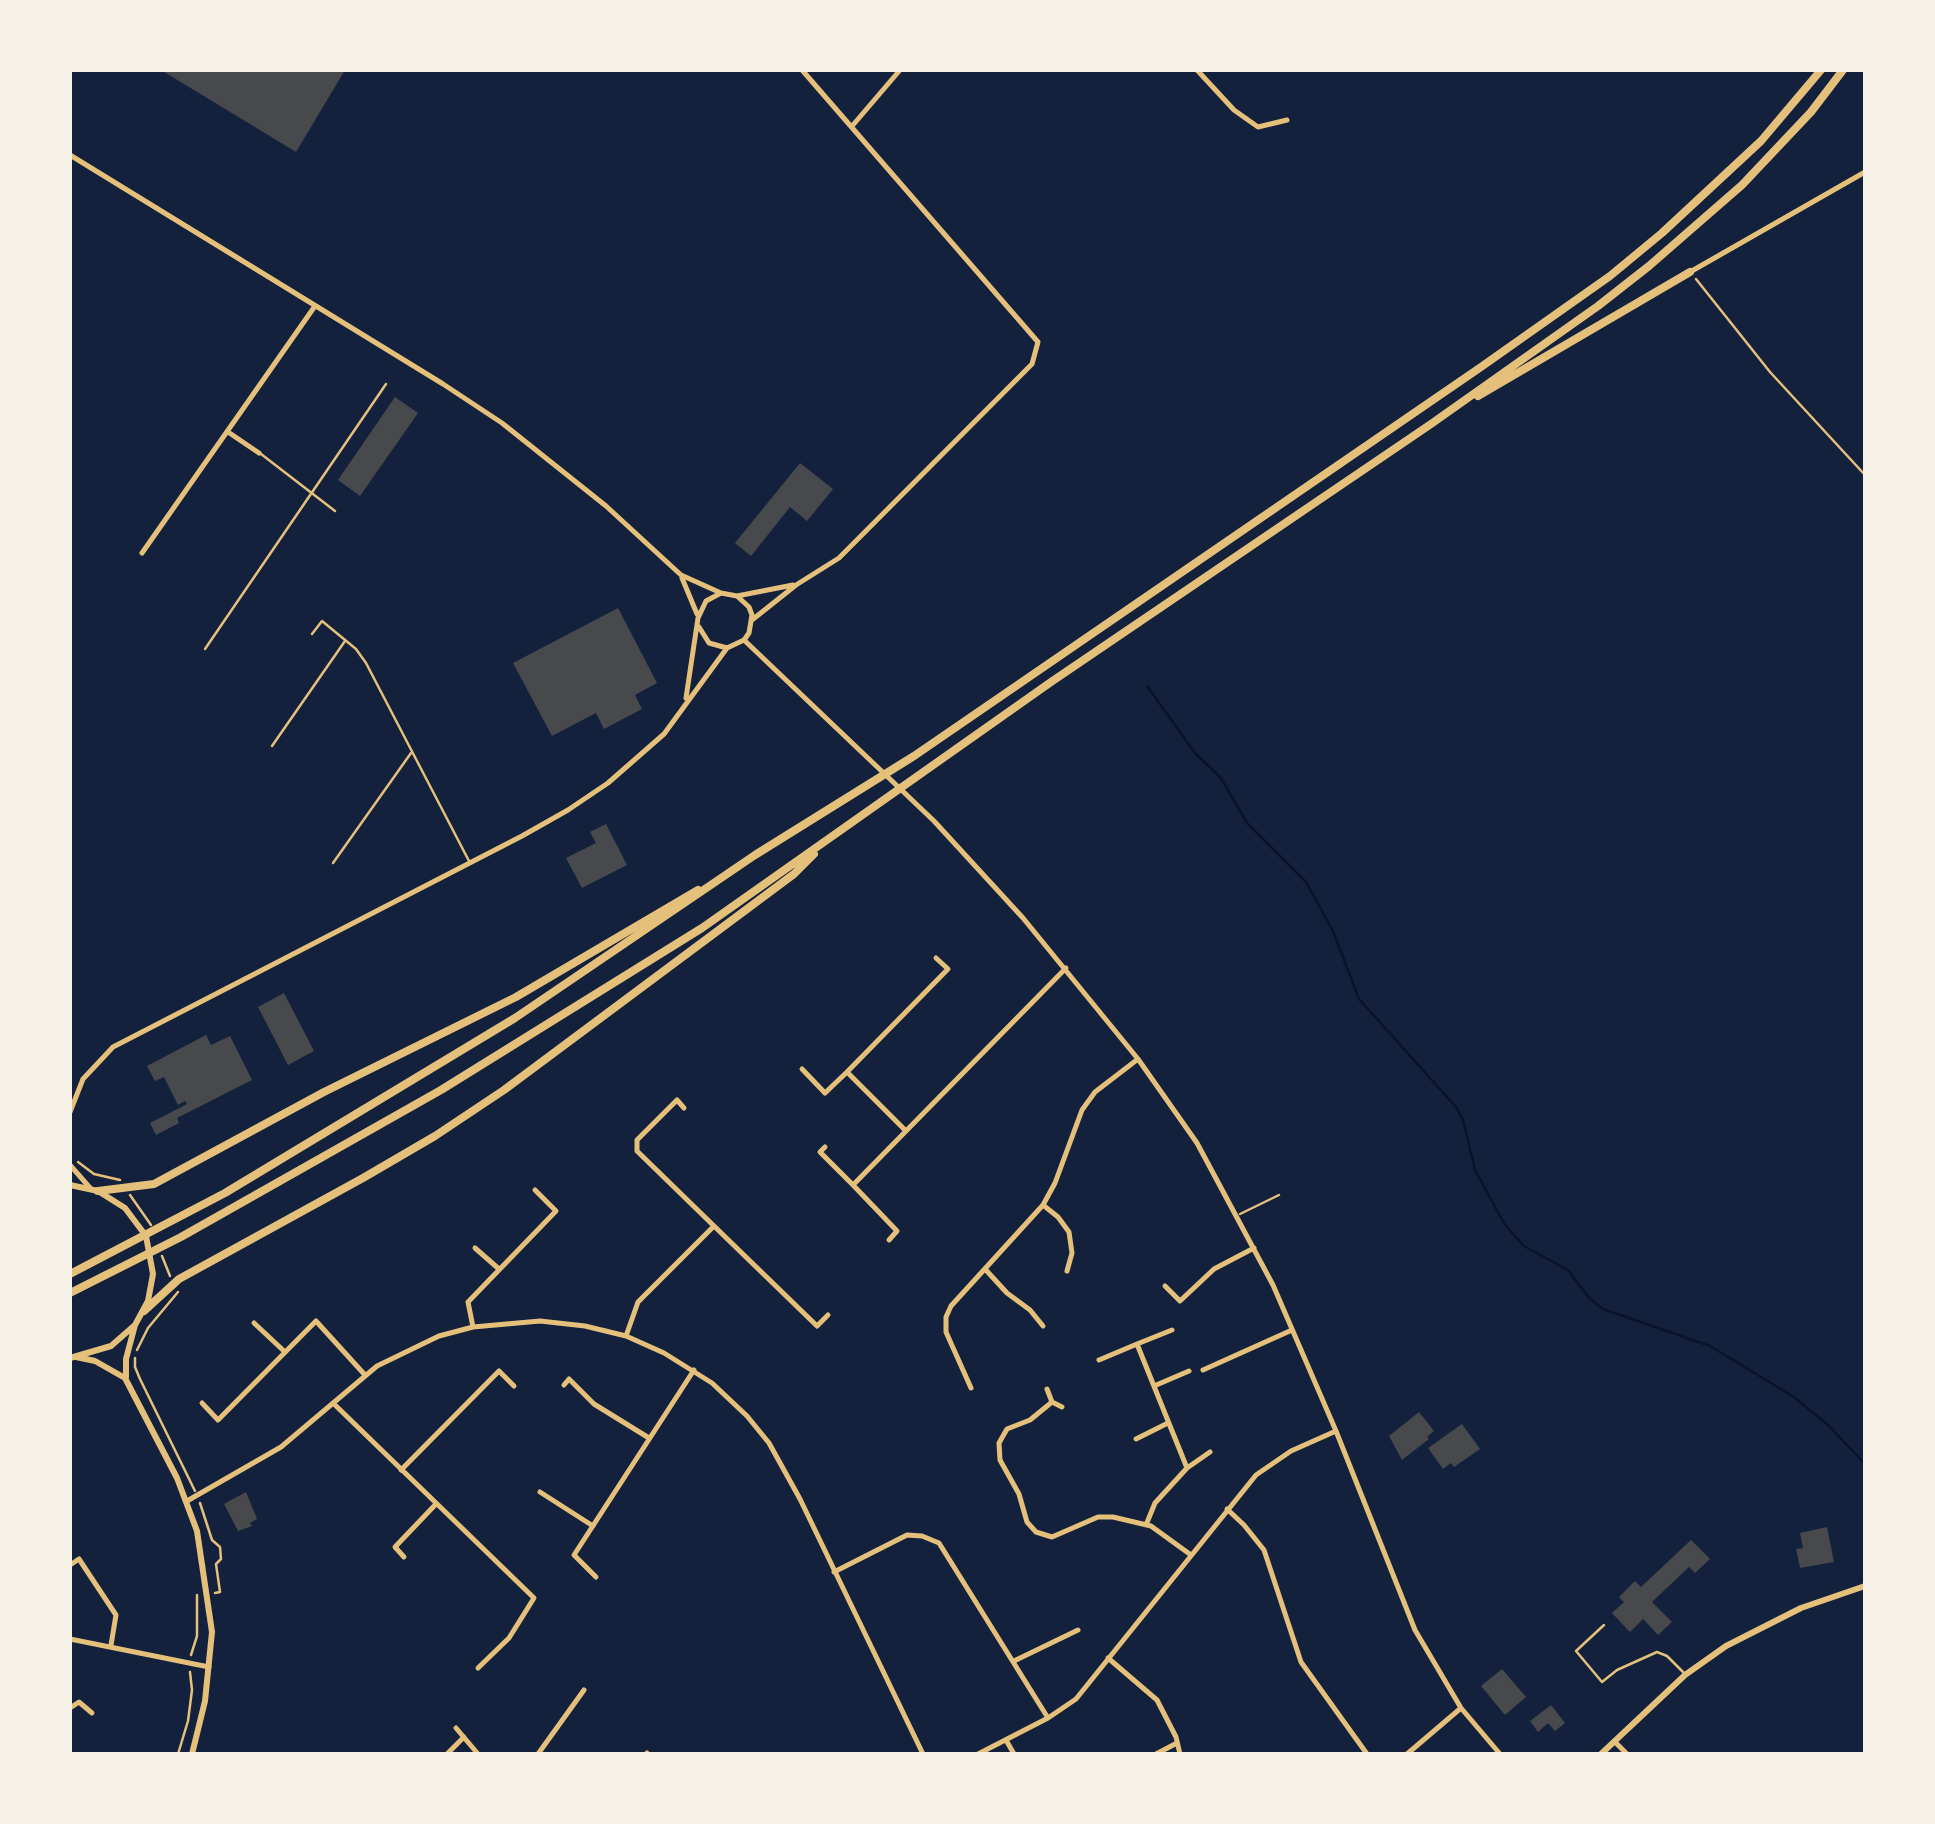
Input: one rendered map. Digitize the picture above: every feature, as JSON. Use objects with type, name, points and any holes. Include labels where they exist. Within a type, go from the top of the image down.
[{"type":"highway","points":[[70,1274],[173,1223],[432,1072],[914,756],[1610,276],[1710,192],[1761,141],[1821,70]]},
{"type":"highway","points":[[70,1293],[181,1237],[442,1090],[610,987],[1432,424],[1598,306],[1704,220],[1797,127],[1843,70]]},
{"type":"highway","points":[[1432,424],[1690,272]]},
{"type":"highway","points":[[144,1310],[178,1279],[363,1178],[504,1090],[794,874],[832,836]]},
{"type":"highway","points":[[95,1190],[136,1188],[165,1178],[324,1092],[516,997],[676,900],[720,880]]},
{"type":"main road","points":[[70,1186],[95,1190],[126,1208],[146,1236],[153,1274],[126,1359],[126,1378],[187,1501],[208,1594],[210,1667],[192,1754]]},
{"type":"main road","points":[[73,1358],[110,1346],[135,1325]]},
{"type":"main road","points":[[73,1358],[95,1361],[126,1378]]},
{"type":"main road","points":[[1601,1754],[1685,1674],[1726,1646],[1791,1613],[1865,1586]]},
{"type":"street","points":[[70,1112],[84,1079],[113,1048],[568,810],[608,782],[664,734],[727,648],[744,640],[752,620],[838,558],[1032,364],[1038,342],[802,70]]},
{"type":"street","points":[[853,125],[900,70]]},
{"type":"street","points":[[1198,70],[1234,110],[1258,127],[1286,120]]},
{"type":"street","points":[[70,155],[502,424],[606,506],[681,575],[702,588],[737,596],[796,585]]},
{"type":"street","points":[[1690,272],[1865,172]]},
{"type":"street","points":[[142,553],[315,306]]},
{"type":"street","points":[[228,432],[259,453]]},
{"type":"street","points":[[681,575],[699,627],[686,700]]},
{"type":"street","points":[[698,618],[706,601],[721,594]]},
{"type":"street","points":[[737,596],[749,607],[752,620]]},
{"type":"street","points":[[699,627],[709,642],[727,648]]},
{"type":"street","points":[[744,640],[934,821],[1066,968],[1138,1058],[1197,1143],[1254,1248],[1292,1330],[1415,1630],[1460,1708],[1500,1754]]},
{"type":"street","points":[[802,1069],[825,1093],[948,968],[936,958]]},
{"type":"street","points":[[853,1185],[1066,968]]},
{"type":"street","points":[[971,1388],[946,1332],[951,1306],[1043,1205],[1082,1110],[1110,1079],[1138,1058]]},
{"type":"street","points":[[846,1072],[906,1132]]},
{"type":"street","points":[[684,1108],[677,1100],[637,1140],[637,1151],[816,1326],[828,1315]]},
{"type":"street","points":[[825,1147],[820,1152],[897,1231],[888,1240]]},
{"type":"street","points":[[70,1165],[95,1190]]},
{"type":"street","points":[[473,1327],[468,1302],[556,1210],[536,1190]]},
{"type":"street","points":[[1043,1205],[1069,1232],[1072,1253],[1067,1271]]},
{"type":"street","points":[[626,1336],[638,1302],[714,1226]]},
{"type":"street","points":[[476,1248],[499,1269]]},
{"type":"street","points":[[1165,1286],[1180,1301],[1214,1269],[1254,1248]]},
{"type":"street","points":[[985,1269],[1043,1326]]},
{"type":"street","points":[[202,1404],[218,1420],[316,1321],[364,1375]]},
{"type":"street","points":[[187,1501],[281,1446],[364,1375],[417,1345],[473,1327],[540,1321],[626,1336],[694,1370],[727,1396],[769,1443],[923,1754]]},
{"type":"street","points":[[254,1323],[285,1352]]},
{"type":"street","points":[[1099,1360],[1172,1330]]},
{"type":"street","points":[[1204,1370],[1292,1330]]},
{"type":"street","points":[[1136,1344],[1187,1468]]},
{"type":"street","points":[[596,1576],[574,1555],[694,1370]]},
{"type":"street","points":[[402,1470],[499,1371],[514,1386]]},
{"type":"street","points":[[1154,1386],[1190,1371]]},
{"type":"street","points":[[564,1385],[569,1379],[594,1404],[649,1438]]},
{"type":"street","points":[[1047,1388],[1052,1402],[1062,1407]]},
{"type":"street","points":[[1052,1402],[1030,1420],[1006,1429],[1000,1443],[1000,1460],[1020,1494],[1027,1522],[1036,1532],[1052,1537],[1098,1516],[1146,1525],[1191,1555]]},
{"type":"street","points":[[333,1403],[534,1598],[509,1638],[478,1668]]},
{"type":"street","points":[[1136,1439],[1168,1423]]},
{"type":"street","points":[[978,1754],[1076,1699],[1256,1475],[1291,1451],[1336,1431]]},
{"type":"street","points":[[1146,1525],[1155,1503],[1187,1468],[1210,1452]]},
{"type":"street","points":[[540,1492],[592,1526]]},
{"type":"street","points":[[404,1556],[395,1548],[436,1504]]},
{"type":"street","points":[[1227,1510],[1264,1550],[1295,1647],[1309,1676],[1367,1754]]},
{"type":"street","points":[[834,1572],[907,1536],[922,1536],[938,1543],[1048,1718]]},
{"type":"street","points":[[70,1565],[80,1558],[116,1615],[111,1645]]},
{"type":"street","points":[[1014,1661],[1078,1630]]},
{"type":"street","points":[[70,1639],[210,1667]]},
{"type":"street","points":[[1108,1658],[1157,1700],[1180,1754]]},
{"type":"street","points":[[538,1754],[584,1690]]},
{"type":"street","points":[[70,1708],[78,1702],[92,1713]]},
{"type":"street","points":[[1407,1754],[1460,1708]]},
{"type":"street","points":[[456,1728],[478,1754]]},
{"type":"street","points":[[447,1754],[464,1737]]},
{"type":"street","points":[[1006,1740],[1014,1754]]},
{"type":"street","points":[[1614,1741],[1628,1754]]},
{"type":"street","points":[[1156,1754],[1178,1743]]},
{"type":"lane","points":[[204,649],[386,384]]},
{"type":"lane","points":[[259,453],[335,511]]},
{"type":"lane","points":[[312,634],[322,620],[366,663],[469,862]]},
{"type":"lane","points":[[272,746],[346,640]]},
{"type":"lane","points":[[333,863],[412,752]]},
{"type":"lane","points":[[1236,1216],[1279,1195]]},
{"type":"lane","points":[[1604,1625],[1576,1652],[1602,1682],[1617,1670],[1657,1652],[1667,1656],[1685,1674]]},
{"type":"path","points":[[1699,282],[1770,372],[1865,475]]},
{"type":"path","points":[[78,1162],[94,1174]]},
{"type":"path","points":[[179,1291],[148,1328],[136,1354],[135,1367],[197,1496],[212,1540],[220,1547],[221,1559],[216,1564],[220,1592]]},
{"type":"path","points":[[178,1754],[192,1690],[188,1662],[198,1636],[196,1595]]},
{"type":"building","points":[[161,70],[345,70],[296,152]]},
{"type":"building","points":[[395,397],[418,413],[360,496],[338,480]]},
{"type":"building","points":[[800,463],[833,489],[807,521],[790,507],[751,556],[735,543]]},
{"type":"building","points":[[618,608],[657,683],[635,695],[642,709],[604,729],[596,713],[552,736],[513,663]]},
{"type":"building","points":[[606,824],[627,865],[582,888],[566,858],[596,843],[590,832]]},
{"type":"building","points":[[284,993],[314,1051],[288,1065],[258,1007]]},
{"type":"building","points":[[206,1035],[211,1045],[230,1036],[252,1080],[177,1118],[179,1123],[156,1135],[150,1123],[187,1104],[185,1101],[178,1105],[164,1077],[155,1081],[147,1066]]},
{"type":"building","points":[[1419,1412],[1434,1431],[1402,1460],[1389,1436]]},
{"type":"building","points":[[1462,1424],[1480,1449],[1454,1467],[1451,1463],[1443,1469],[1428,1448]]},
{"type":"building","points":[[246,1492],[257,1519],[250,1523],[252,1526],[238,1531],[224,1504]]},
{"type":"building","points":[[1827,1527],[1834,1562],[1800,1568],[1796,1549],[1803,1548],[1800,1533]]},
{"type":"building","points":[[1691,1540],[1710,1559],[1695,1573],[1689,1567],[1652,1602],[1672,1622],[1658,1635],[1643,1619],[1630,1632],[1612,1613],[1624,1602],[1619,1597],[1635,1581],[1641,1587]]},
{"type":"building","points":[[1502,1669],[1526,1697],[1505,1715],[1481,1686]]},
{"type":"building","points":[[1551,1705],[1565,1723],[1555,1731],[1548,1723],[1538,1732],[1530,1721]]},
{"type":"waterway","points":[[1147,686],[1195,753],[1221,778],[1247,823],[1306,882],[1333,931],[1359,999],[1456,1107],[1475,1170],[1505,1225],[1524,1246],[1568,1270],[1589,1298],[1603,1309],[1710,1346],[1794,1397],[1865,1464]]}]
